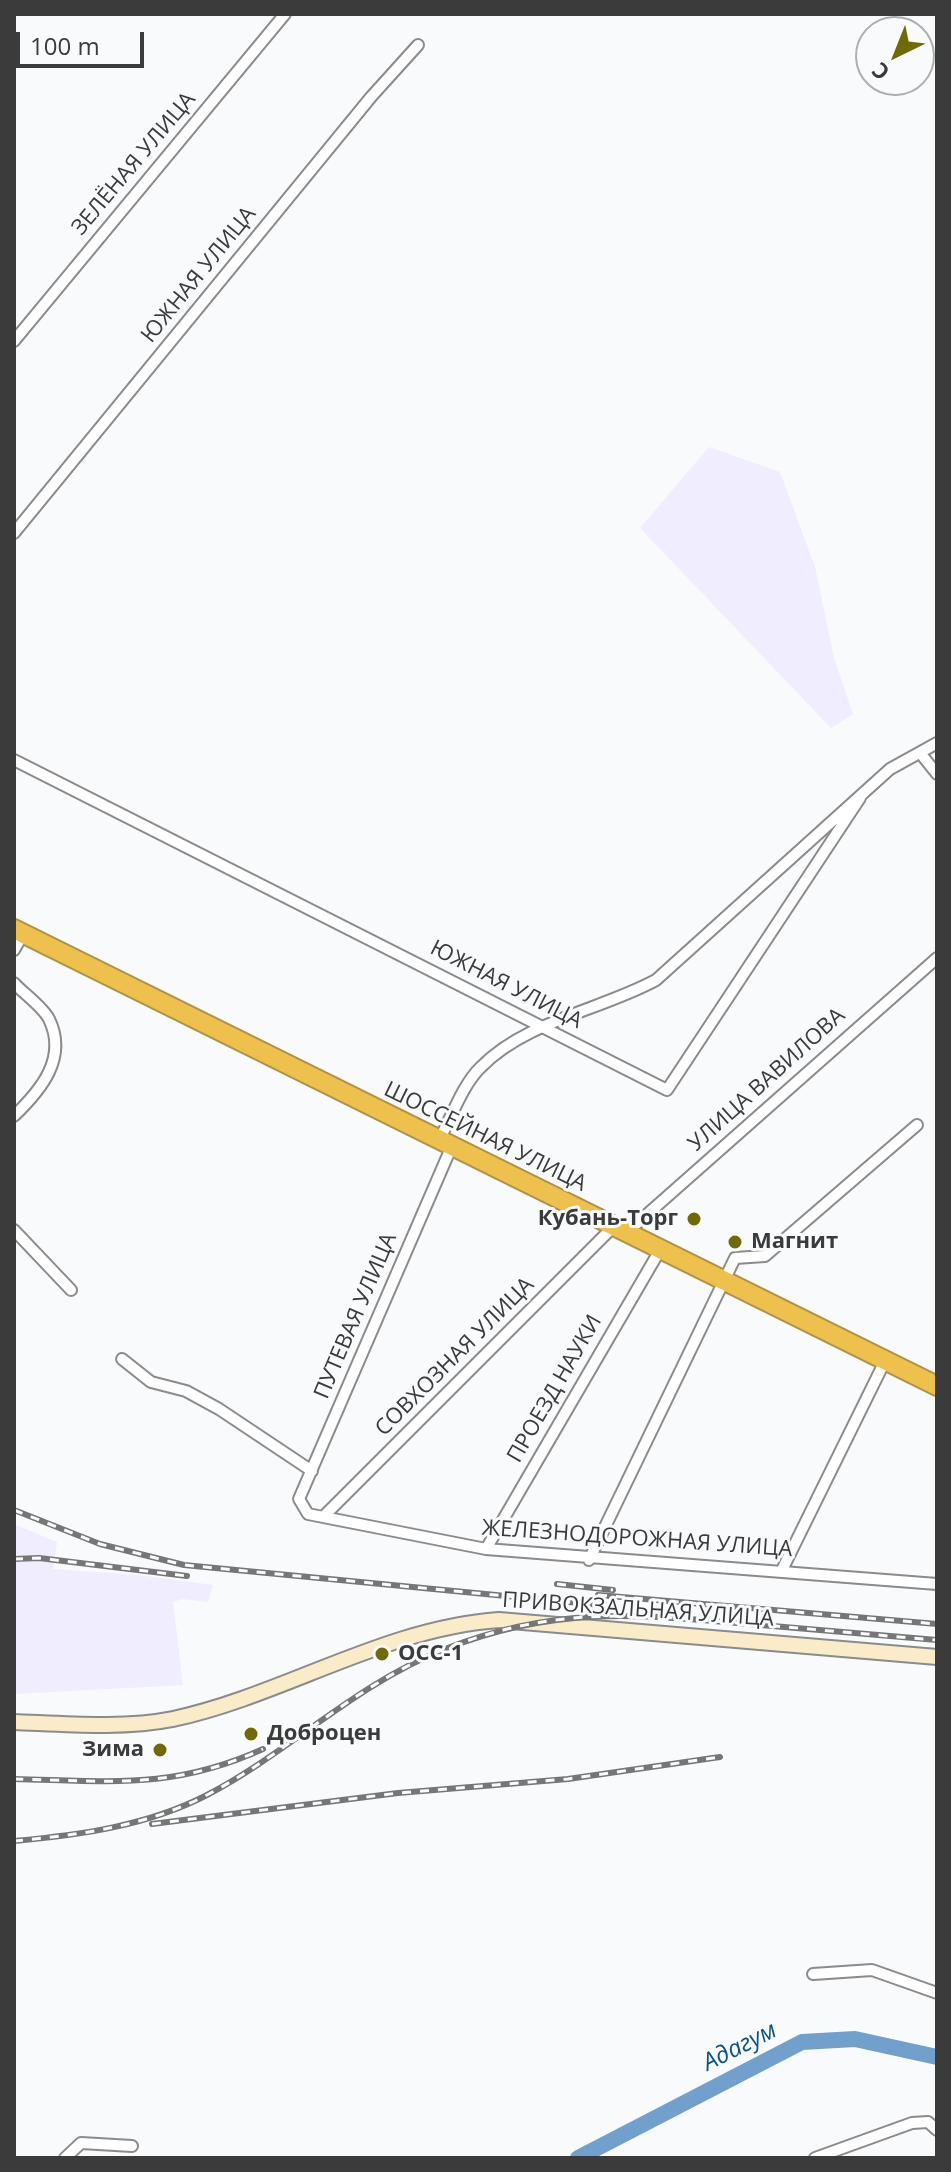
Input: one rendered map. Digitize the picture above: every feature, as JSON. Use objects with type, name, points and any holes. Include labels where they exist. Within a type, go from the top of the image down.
[{"type":"highway","name":"ШОССЕЙНАЯ УЛИЦА","points":[[17,938],[937,1386]]},
{"type":"main road","name":"ПРИВОКЗАЛЬНАЯ УЛИЦА","points":[[14,1722],[174,1719],[308,1675],[390,1643],[470,1622],[499,1620],[937,1657]]},
{"type":"street","name":"ЗЕЛЁНАЯ УЛИЦА","points":[[14,341],[285,14]]},
{"type":"street","name":"ЮЖНАЯ УЛИЦА","points":[[14,533],[361,109],[418,45]]},
{"type":"street","points":[[860,798],[890,769],[937,743]]},
{"type":"street","points":[[921,754],[937,774]]},
{"type":"street","name":"ЮЖНАЯ УЛИЦА","points":[[14,760],[667,1090],[860,798]]},
{"type":"street","name":"ПУТЕВАЯ УЛИЦА","points":[[299,1499],[478,1069],[502,1048],[623,998],[656,980],[860,798]]},
{"type":"street","name":"УЛИЦА ВАВИЛОВА","points":[[620,1230],[937,958]]},
{"type":"street","points":[[14,983],[48,1017],[58,1050],[41,1090],[14,1116]]},
{"type":"street","points":[[589,1560],[735,1258],[765,1256],[917,1125]]},
{"type":"street","points":[[14,1230],[71,1290]]},
{"type":"street","name":"СОВХОЗНАЯ УЛИЦА","points":[[324,1516],[620,1230]]},
{"type":"street","name":"ПРОЕЗД НАУКИ","points":[[486,1549],[660,1250]]},
{"type":"street","points":[[122,1359],[151,1382],[186,1391],[219,1409],[312,1471]]},
{"type":"street","points":[[782,1570],[885,1361]]},
{"type":"street","name":"ЖЕЛЕЗНОДОРОЖНАЯ УЛИЦА","points":[[299,1499],[308,1514],[486,1549],[589,1560],[768,1573],[782,1570],[937,1584]]},
{"type":"street","points":[[813,1974],[872,1970],[937,1993]]},
{"type":"street","points":[[815,2158],[883,2132],[933,2126]]},
{"type":"street","points":[[65,2158],[81,2143],[99,2143],[112,2153],[132,2146]]},
{"type":"shaded area","points":[[709,447],[780,472],[815,567],[834,658],[853,714],[831,728],[640,528]]},
{"type":"shaded area","points":[[14,1524],[57,1542],[53,1569],[139,1575],[213,1585],[208,1602],[183,1599],[173,1602],[183,1685],[14,1694]]},
{"type":"waterway","name":"Адагум","points":[[578,2158],[802,2042],[855,2039],[937,2057]]},
{"type":"railway","points":[[14,1510],[100,1544],[184,1565],[610,1606]]},
{"type":"railway","points":[[14,1559],[39,1558],[187,1576]]},
{"type":"railway","points":[[557,1584],[613,1590]]},
{"type":"railway","points":[[598,1595],[937,1624]]},
{"type":"railway","points":[[14,1841],[113,1827],[184,1806],[238,1778],[352,1699],[412,1664],[485,1635],[523,1626],[559,1620],[632,1616],[937,1640]]},
{"type":"railway","points":[[14,1779],[111,1781],[170,1777],[230,1762],[263,1749]]},
{"type":"railway","points":[[152,1824],[398,1793],[568,1779],[720,1757]]},
{"type":"place","name":"Кубань-Торг","points":[[694,1219]]},
{"type":"place","name":"Магнит","points":[[735,1242]]},
{"type":"place","name":"ОСС-1","points":[[382,1654]]},
{"type":"place","name":"Доброцен","points":[[251,1734]]},
{"type":"place","name":"Зима","points":[[160,1750]]}]
